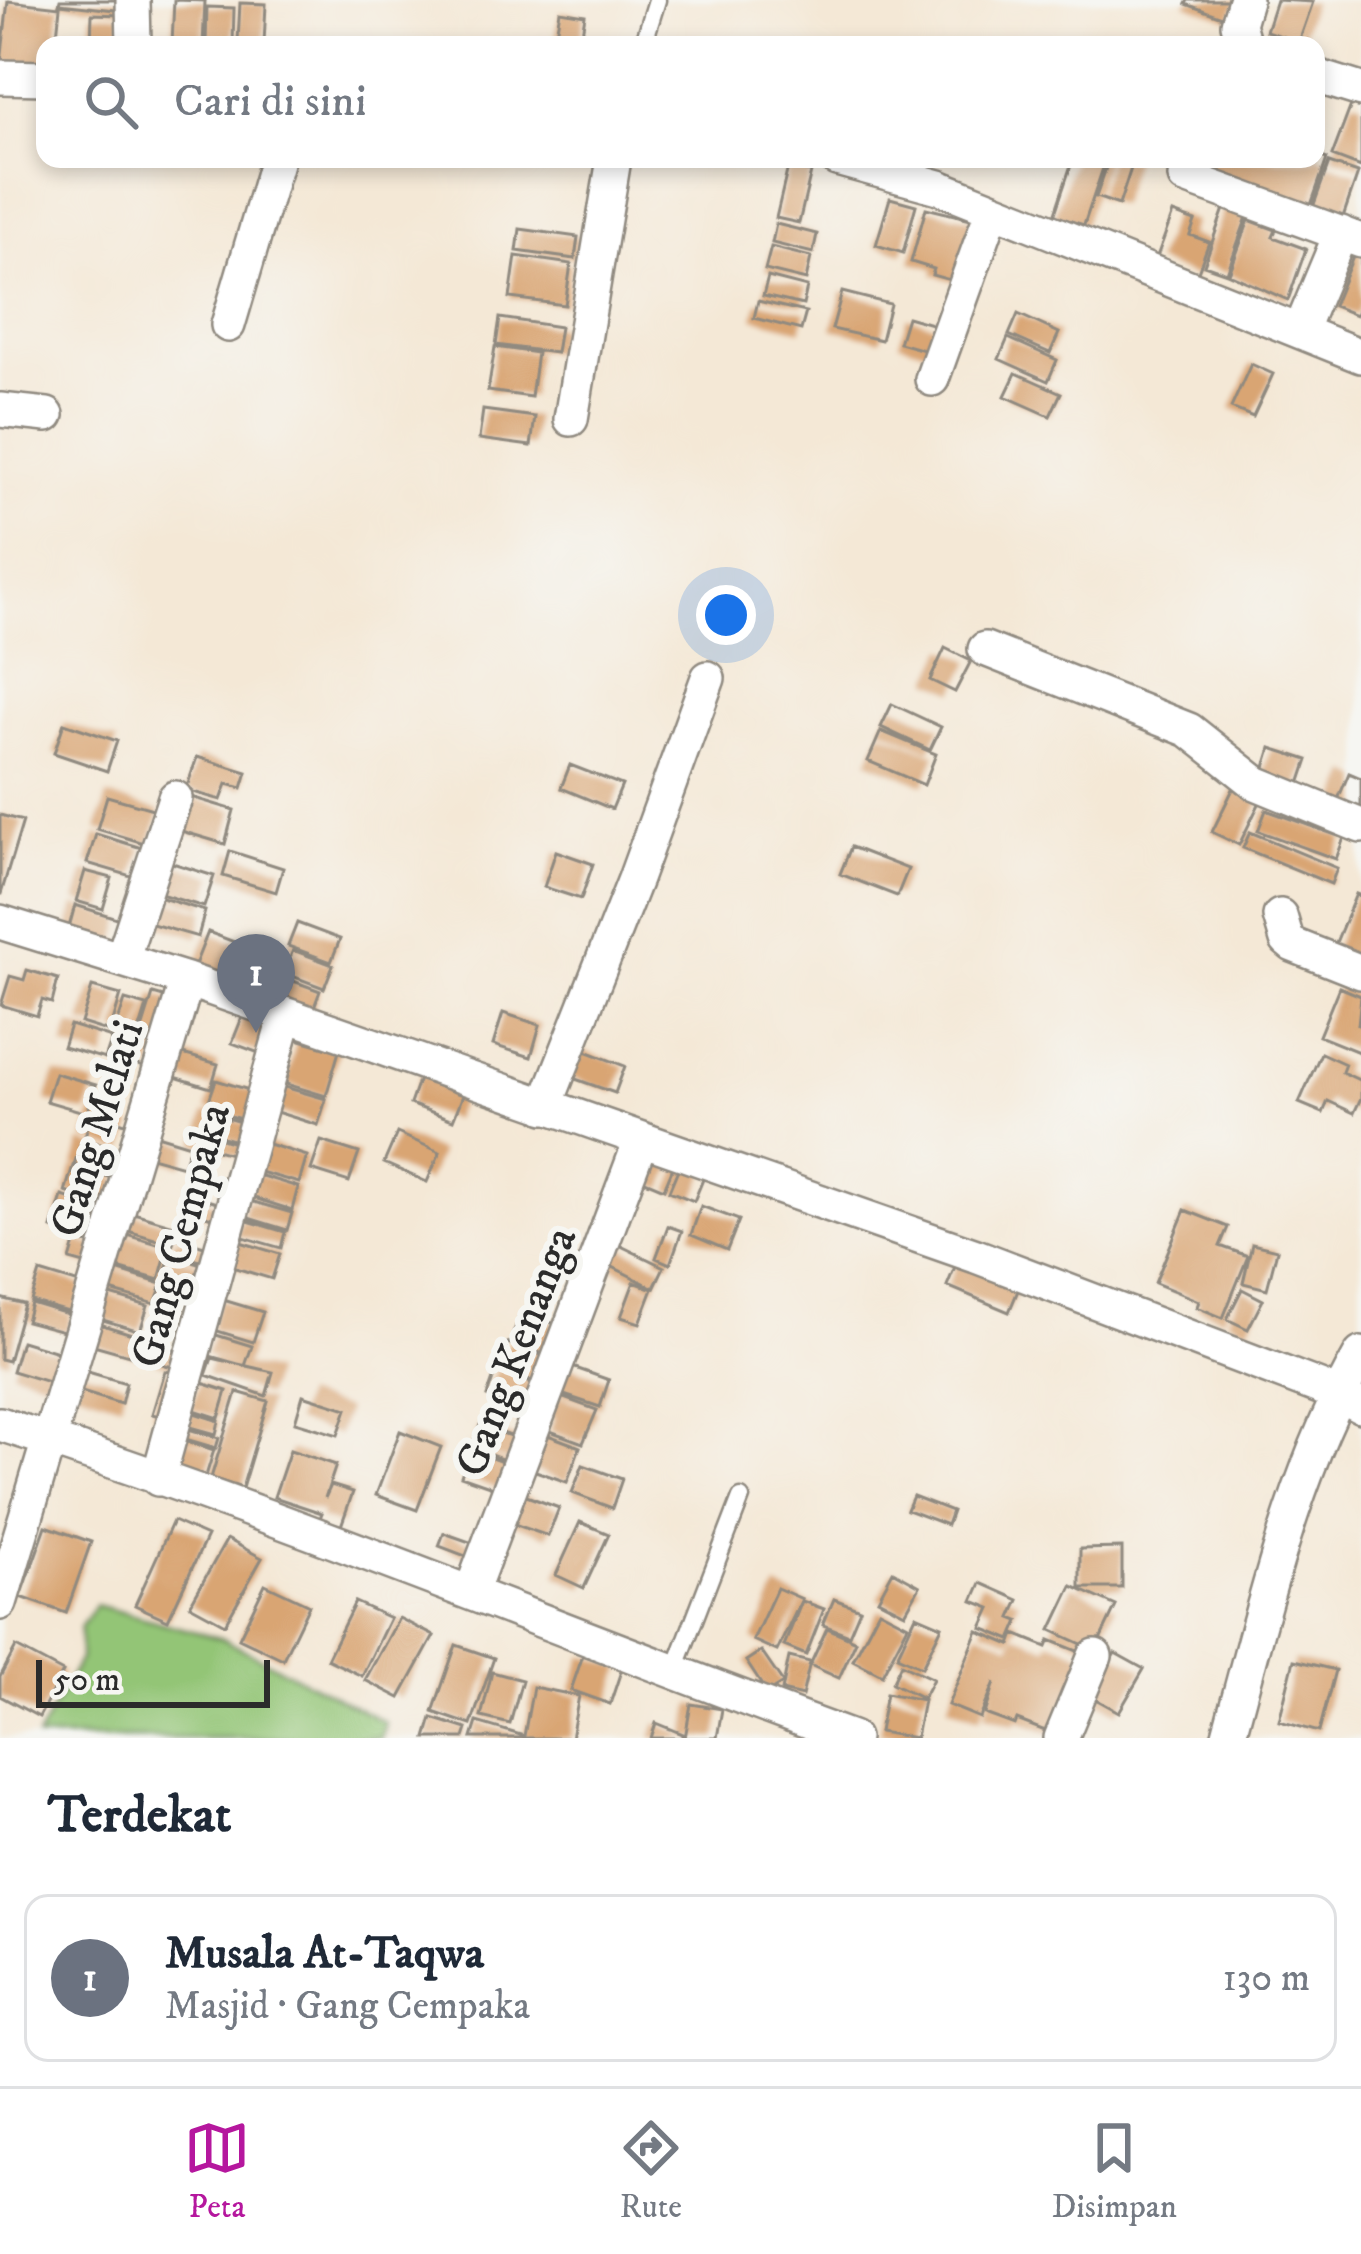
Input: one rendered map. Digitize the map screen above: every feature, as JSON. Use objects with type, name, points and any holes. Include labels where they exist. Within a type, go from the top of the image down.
[{"type":"street","points":[[133,0],[134,36]]},
{"type":"street","points":[[0,77],[36,78]]},
{"type":"street","points":[[1325,79],[1361,90]]},
{"type":"street","points":[[228,325],[274,168]]},
{"type":"street","points":[[571,419],[613,168]]},
{"type":"street","points":[[868,168],[939,188],[1361,356]]},
{"type":"street","points":[[1185,176],[1351,237],[1300,332]]},
{"type":"street","points":[[932,379],[993,209]]},
{"type":"street","points":[[0,410],[47,415]]},
{"type":"street","points":[[985,649],[1189,730],[1256,783],[1361,826]]},
{"type":"street","points":[[544,1107],[708,678]]},
{"type":"street","points":[[122,960],[175,798]]},
{"type":"street","points":[[1280,916],[1293,945],[1361,973]]},
{"type":"street","points":[[0,922],[187,980],[976,1256],[1350,1400]]},
{"type":"street","name":"Gang Melati","points":[[0,1603],[187,980]]},
{"type":"street","name":"Gang Cempaka","points":[[158,1480],[286,1015]]},
{"type":"street","name":"Gang Kenanga","points":[[471,1592],[641,1141]]},
{"type":"street","points":[[1228,1738],[1290,1513],[1350,1400],[1361,1354]]},
{"type":"street","points":[[0,1424],[471,1592],[852,1738]]},
{"type":"street","points":[[1061,1738],[1095,1656]]},
{"type":"lane","points":[[646,36],[657,0]]},
{"type":"lane","points":[[674,1673],[741,1498]]},
{"type":"green space","points":[[95,1605],[223,1639],[385,1722],[381,1738],[37,1738],[80,1659],[80,1628]]},
{"type":"building","points":[[60,0],[126,0],[125,11],[59,4]]},
{"type":"building","points":[[174,0],[205,1],[203,36],[172,36]]},
{"type":"building","points":[[1188,0],[1237,0],[1230,20],[1186,4]]},
{"type":"building","points":[[1276,0],[1313,2],[1301,36],[1266,31]]},
{"type":"building","points":[[8,1],[60,7],[57,36],[36,36],[36,66],[1,62]]},
{"type":"building","points":[[240,3],[266,4],[264,36],[238,36]]},
{"type":"building","points":[[207,7],[234,8],[233,36],[206,36]]},
{"type":"building","points":[[560,11],[585,15],[582,36],[556,36]]},
{"type":"building","points":[[92,14],[122,15],[121,36],[91,36]]},
{"type":"building","points":[[1353,100],[1361,102],[1361,167],[1332,156]]},
{"type":"building","points":[[1329,163],[1358,173],[1343,217],[1313,207]]},
{"type":"building","points":[[788,168],[811,172],[799,223],[776,218]]},
{"type":"building","points":[[1070,168],[1103,168],[1084,225],[1054,216]]},
{"type":"building","points":[[1106,168],[1131,168],[1119,205],[1096,197]]},
{"type":"building","points":[[1200,168],[1324,168],[1310,208]]},
{"type":"building","points":[[890,198],[916,205],[903,253],[876,245]]},
{"type":"building","points":[[1225,206],[1248,214],[1227,273],[1204,265]]},
{"type":"building","points":[[926,208],[975,220],[957,282],[911,262]]},
{"type":"building","points":[[1173,213],[1195,221],[1190,235],[1209,242],[1196,277],[1155,262]]},
{"type":"building","points":[[1249,220],[1276,230],[1273,237],[1306,249],[1288,300],[1229,274]]},
{"type":"building","points":[[776,224],[817,234],[813,253],[772,243]]},
{"type":"building","points":[[520,229],[578,237],[575,259],[517,251]]},
{"type":"building","points":[[771,247],[811,257],[806,280],[765,270]]},
{"type":"building","points":[[1357,247],[1361,249],[1361,302],[1356,315],[1333,306]]},
{"type":"building","points":[[516,256],[571,264],[565,305],[510,298]]},
{"type":"building","points":[[768,277],[807,287],[803,305],[763,296]]},
{"type":"building","points":[[842,292],[890,304],[881,340],[832,329]]},
{"type":"building","points":[[758,301],[806,312],[801,330],[754,318]]},
{"type":"building","points":[[1018,314],[1059,333],[1050,353],[1009,335]]},
{"type":"building","points":[[907,317],[946,328],[938,354],[899,343]]},
{"type":"building","points":[[500,318],[560,327],[556,353],[496,345]]},
{"type":"building","points":[[1008,338],[1057,360],[1048,381],[999,359]]},
{"type":"building","points":[[495,347],[537,353],[531,397],[488,391]]},
{"type":"building","points":[[1251,364],[1273,374],[1253,417],[1231,408]]},
{"type":"building","points":[[1016,373],[1061,393],[1050,416],[1005,396]]},
{"type":"building","points":[[483,410],[535,417],[531,446],[479,439]]},
{"type":"building","points":[[945,648],[971,661],[955,692],[930,680]]},
{"type":"building","points":[[892,704],[941,727],[930,750],[881,727]]},
{"type":"building","points":[[64,723],[117,741],[107,771],[54,753]]},
{"type":"building","points":[[881,731],[936,754],[924,785],[868,761]]},
{"type":"building","points":[[1271,748],[1308,760],[1298,790],[1262,777]]},
{"type":"building","points":[[197,757],[247,772],[242,788],[227,784],[221,800],[186,790]]},
{"type":"building","points":[[570,765],[622,785],[612,809],[561,788]]},
{"type":"building","points":[[1349,773],[1361,778],[1361,812],[1334,809]]},
{"type":"building","points":[[1233,789],[1260,802],[1239,845],[1212,832]]},
{"type":"building","points":[[181,794],[234,810],[225,844],[171,828]]},
{"type":"building","points":[[107,796],[160,811],[150,845],[97,829]]},
{"type":"building","points":[[1266,810],[1344,838],[1336,859],[1258,831]]},
{"type":"building","points":[[0,815],[23,821],[1,894],[0,894]]},
{"type":"building","points":[[1250,832],[1337,868],[1331,884],[1243,848]]},
{"type":"building","points":[[96,834],[142,848],[134,877],[87,863]]},
{"type":"building","points":[[851,847],[908,869],[897,896],[840,874]]},
{"type":"building","points":[[230,851],[283,868],[276,892],[223,876]]},
{"type":"building","points":[[556,851],[593,864],[581,899],[544,887]]},
{"type":"building","points":[[166,861],[214,876],[204,907],[157,893]]},
{"type":"building","points":[[85,871],[112,878],[103,909],[76,901]]},
{"type":"building","points":[[1356,894],[1361,896],[1361,970],[1330,957]]},
{"type":"building","points":[[152,895],[205,911],[198,937],[145,922]]},
{"type":"building","points":[[75,905],[123,920],[115,945],[68,931]]},
{"type":"building","points":[[297,923],[340,939],[331,962],[288,946]]},
{"type":"building","points":[[208,932],[245,946],[230,984],[193,970]]},
{"type":"building","points":[[293,950],[333,965],[324,988],[284,973]]},
{"type":"building","points":[[27,970],[58,979],[52,1003],[42,1000],[37,1016],[1,1005],[10,976],[24,980]]},
{"type":"building","points":[[272,973],[320,991],[311,1015],[263,997]]},
{"type":"building","points":[[92,987],[121,995],[110,1032],[81,1023]]},
{"type":"building","points":[[1339,987],[1361,996],[1361,1053],[1319,1036]]},
{"type":"building","points":[[153,994],[174,1000],[161,1045],[139,1039]]},
{"type":"building","points":[[125,1000],[147,1006],[137,1038],[115,1031]]},
{"type":"building","points":[[245,1010],[279,1023],[267,1056],[232,1043]]},
{"type":"building","points":[[503,1013],[540,1025],[531,1057],[493,1045]]},
{"type":"building","points":[[70,1025],[112,1038],[105,1059],[63,1047]]},
{"type":"building","points":[[297,1039],[339,1051],[326,1096],[286,1084]]},
{"type":"building","points":[[134,1040],[158,1047],[151,1069],[127,1062]]},
{"type":"building","points":[[578,1048],[625,1066],[615,1093],[567,1076]]},
{"type":"building","points":[[172,1051],[218,1064],[211,1088],[165,1074]]},
{"type":"building","points":[[1321,1053],[1345,1064],[1342,1072],[1361,1081],[1361,1098],[1354,1113],[1328,1101],[1323,1113],[1299,1103]]},
{"type":"building","points":[[55,1073],[96,1085],[87,1113],[46,1101]]},
{"type":"building","points":[[421,1073],[465,1090],[453,1120],[410,1104]]},
{"type":"building","points":[[216,1080],[259,1093],[251,1122],[206,1109]]},
{"type":"building","points":[[281,1086],[326,1099],[318,1125],[273,1111]]},
{"type":"building","points":[[205,1112],[251,1125],[245,1144],[200,1130]]},
{"type":"building","points":[[92,1113],[132,1125],[124,1151],[84,1139]]},
{"type":"building","points":[[147,1132],[190,1145],[183,1166],[140,1154]]},
{"type":"building","points":[[199,1132],[244,1146],[241,1157],[195,1144]]},
{"type":"building","points":[[397,1133],[440,1152],[427,1182],[384,1163]]},
{"type":"building","points":[[321,1141],[359,1153],[349,1182],[311,1170]]},
{"type":"building","points":[[81,1142],[124,1155],[118,1178],[74,1165]]},
{"type":"building","points":[[265,1143],[307,1156],[299,1183],[256,1171]]},
{"type":"building","points":[[652,1150],[676,1160],[664,1189],[640,1179]]},
{"type":"building","points":[[681,1162],[706,1172],[694,1201],[669,1191]]},
{"type":"building","points":[[73,1166],[118,1180],[110,1205],[65,1192]]},
{"type":"building","points":[[255,1174],[298,1187],[292,1210],[248,1196]]},
{"type":"building","points":[[186,1194],[224,1205],[219,1220],[181,1209]]},
{"type":"building","points":[[62,1196],[113,1211],[103,1243],[52,1228]]},
{"type":"building","points":[[247,1200],[292,1213],[287,1230],[242,1216]]},
{"type":"building","points":[[701,1206],[739,1220],[727,1250],[691,1235]]},
{"type":"building","points":[[1185,1210],[1228,1227],[1220,1246],[1248,1256],[1223,1318],[1197,1307],[1199,1301],[1155,1283]]},
{"type":"building","points":[[127,1211],[174,1225],[168,1243],[121,1229]]},
{"type":"building","points":[[241,1219],[285,1232],[281,1248],[236,1235]]},
{"type":"building","points":[[668,1226],[682,1231],[670,1264],[656,1258]]},
{"type":"building","points":[[121,1233],[168,1247],[159,1280],[111,1266]]},
{"type":"building","points":[[175,1237],[214,1249],[210,1264],[170,1252]]},
{"type":"building","points":[[76,1240],[101,1248],[95,1267],[70,1260]]},
{"type":"building","points":[[237,1241],[280,1254],[272,1279],[229,1266]]},
{"type":"building","points":[[1252,1244],[1277,1250],[1267,1289],[1243,1283]]},
{"type":"building","points":[[619,1245],[664,1267],[654,1288],[609,1265]]},
{"type":"building","points":[[171,1255],[212,1267],[206,1283],[165,1271]]},
{"type":"building","points":[[959,1257],[1021,1283],[1009,1312],[947,1286]]},
{"type":"building","points":[[113,1269],[162,1284],[155,1304],[107,1290]]},
{"type":"building","points":[[40,1272],[83,1285],[75,1314],[31,1301]]},
{"type":"building","points":[[634,1282],[653,1289],[640,1323],[621,1317]]},
{"type":"building","points":[[1242,1289],[1263,1300],[1248,1329],[1227,1319]]},
{"type":"building","points":[[104,1293],[148,1306],[140,1331],[96,1318]]},
{"type":"building","points":[[0,1298],[24,1304],[8,1361],[0,1359]]},
{"type":"building","points":[[220,1299],[263,1312],[253,1342],[211,1329]]},
{"type":"building","points":[[31,1303],[71,1315],[67,1332],[26,1321]]},
{"type":"building","points":[[521,1312],[564,1327],[552,1357],[510,1342]]},
{"type":"building","points":[[96,1323],[142,1337],[136,1357],[90,1344]]},
{"type":"building","points":[[213,1334],[252,1346],[245,1366],[206,1355]]},
{"type":"building","points":[[21,1341],[64,1354],[55,1384],[12,1371]]},
{"type":"building","points":[[145,1341],[177,1351],[172,1367],[140,1357]]},
{"type":"building","points":[[508,1343],[550,1358],[540,1384],[498,1369]]},
{"type":"building","points":[[212,1358],[273,1372],[266,1396],[206,1375]]},
{"type":"building","points":[[567,1365],[609,1380],[600,1407],[558,1393]]},
{"type":"building","points":[[81,1370],[126,1383],[121,1404],[75,1390]]},
{"type":"building","points":[[496,1370],[537,1385],[527,1411],[487,1396]]},
{"type":"building","points":[[165,1371],[187,1377],[174,1420],[152,1414]]},
{"type":"building","points":[[199,1382],[227,1391],[219,1418],[191,1409]]},
{"type":"building","points":[[237,1392],[268,1401],[242,1488],[211,1478]]},
{"type":"building","points":[[553,1394],[597,1410],[583,1443],[550,1431],[554,1418],[545,1415]]},
{"type":"building","points":[[303,1395],[347,1409],[338,1435],[295,1422]]},
{"type":"building","points":[[191,1412],[219,1421],[216,1434],[187,1426]]},
{"type":"building","points":[[480,1425],[524,1441],[515,1464],[471,1448]]},
{"type":"building","points":[[185,1428],[219,1438],[216,1448],[182,1438]]},
{"type":"building","points":[[400,1431],[441,1447],[417,1510],[376,1495]]},
{"type":"building","points":[[540,1432],[580,1447],[567,1482],[527,1468]]},
{"type":"building","points":[[184,1440],[214,1450],[206,1476],[175,1466]]},
{"type":"building","points":[[290,1450],[336,1465],[325,1498],[331,1485],[353,1492],[341,1526],[320,1518],[322,1513],[274,1497]]},
{"type":"building","points":[[470,1450],[513,1466],[504,1491],[461,1476]]},
{"type":"building","points":[[583,1465],[622,1479],[612,1508],[572,1493]]},
{"type":"building","points":[[521,1494],[559,1508],[548,1536],[511,1523]]},
{"type":"building","points":[[913,1496],[952,1511],[947,1525],[907,1510]]},
{"type":"building","points":[[173,1521],[207,1536],[168,1620],[135,1605]]},
{"type":"building","points":[[580,1522],[609,1534],[584,1588],[556,1575]]},
{"type":"building","points":[[46,1526],[91,1542],[66,1613],[21,1597]]},
{"type":"building","points":[[444,1533],[481,1546],[476,1560],[439,1546]]},
{"type":"building","points":[[227,1539],[262,1558],[225,1624],[190,1605]]},
{"type":"building","points":[[1122,1548],[1122,1588],[1080,1588],[1080,1549]]},
{"type":"building","points":[[893,1571],[920,1586],[905,1613],[878,1599]]},
{"type":"building","points":[[981,1583],[1019,1600],[1011,1618],[1019,1621],[1011,1640],[982,1628],[991,1608],[973,1601]]},
{"type":"building","points":[[265,1584],[309,1605],[283,1659],[239,1638]]},
{"type":"building","points":[[1072,1586],[1116,1606],[1095,1650],[1051,1630]]},
{"type":"building","points":[[777,1588],[802,1599],[777,1651],[753,1640]]},
{"type":"building","points":[[834,1599],[860,1609],[849,1635],[823,1625]]},
{"type":"building","points":[[802,1601],[824,1609],[806,1655],[784,1646]]},
{"type":"building","points":[[355,1602],[390,1618],[362,1676],[327,1659]]},
{"type":"building","points":[[879,1610],[908,1625],[882,1675],[853,1660]]},
{"type":"building","points":[[916,1615],[942,1626],[922,1667],[897,1656]]},
{"type":"building","points":[[399,1618],[434,1636],[400,1698],[365,1680]]},
{"type":"building","points":[[827,1628],[856,1641],[839,1678],[810,1665]]},
{"type":"building","points":[[978,1631],[1011,1645],[1015,1634],[1047,1647],[1050,1640],[1090,1656],[1058,1736],[985,1714],[995,1682],[980,1718],[948,1705]]},
{"type":"building","points":[[456,1645],[494,1658],[471,1725],[433,1712]]},
{"type":"building","points":[[16,1647],[63,1672],[39,1717],[0,1696],[0,1677]]},
{"type":"building","points":[[761,1651],[783,1683],[767,1693],[746,1661]]},
{"type":"building","points":[[1115,1653],[1144,1669],[1119,1712],[1090,1696]]},
{"type":"building","points":[[583,1655],[622,1668],[610,1704],[571,1690]]},
{"type":"building","points":[[789,1657],[810,1662],[802,1696],[782,1691]]},
{"type":"building","points":[[1294,1660],[1335,1670],[1319,1732],[1279,1721]]},
{"type":"building","points":[[901,1664],[933,1679],[923,1698],[892,1683]]},
{"type":"building","points":[[492,1672],[522,1680],[510,1724],[481,1717]]},
{"type":"building","points":[[533,1687],[579,1696],[571,1738],[472,1738],[477,1722],[524,1736]]},
{"type":"building","points":[[886,1693],[923,1700],[916,1738],[879,1732]]},
{"type":"building","points":[[691,1704],[722,1709],[717,1738],[685,1738]]},
{"type":"building","points":[[432,1718],[467,1729],[464,1738],[426,1738]]},
{"type":"building","points":[[656,1723],[683,1734],[682,1738],[651,1738]]},
{"type":"place","name":"Musala At-Taqwa","points":[[256,1033]]}]
